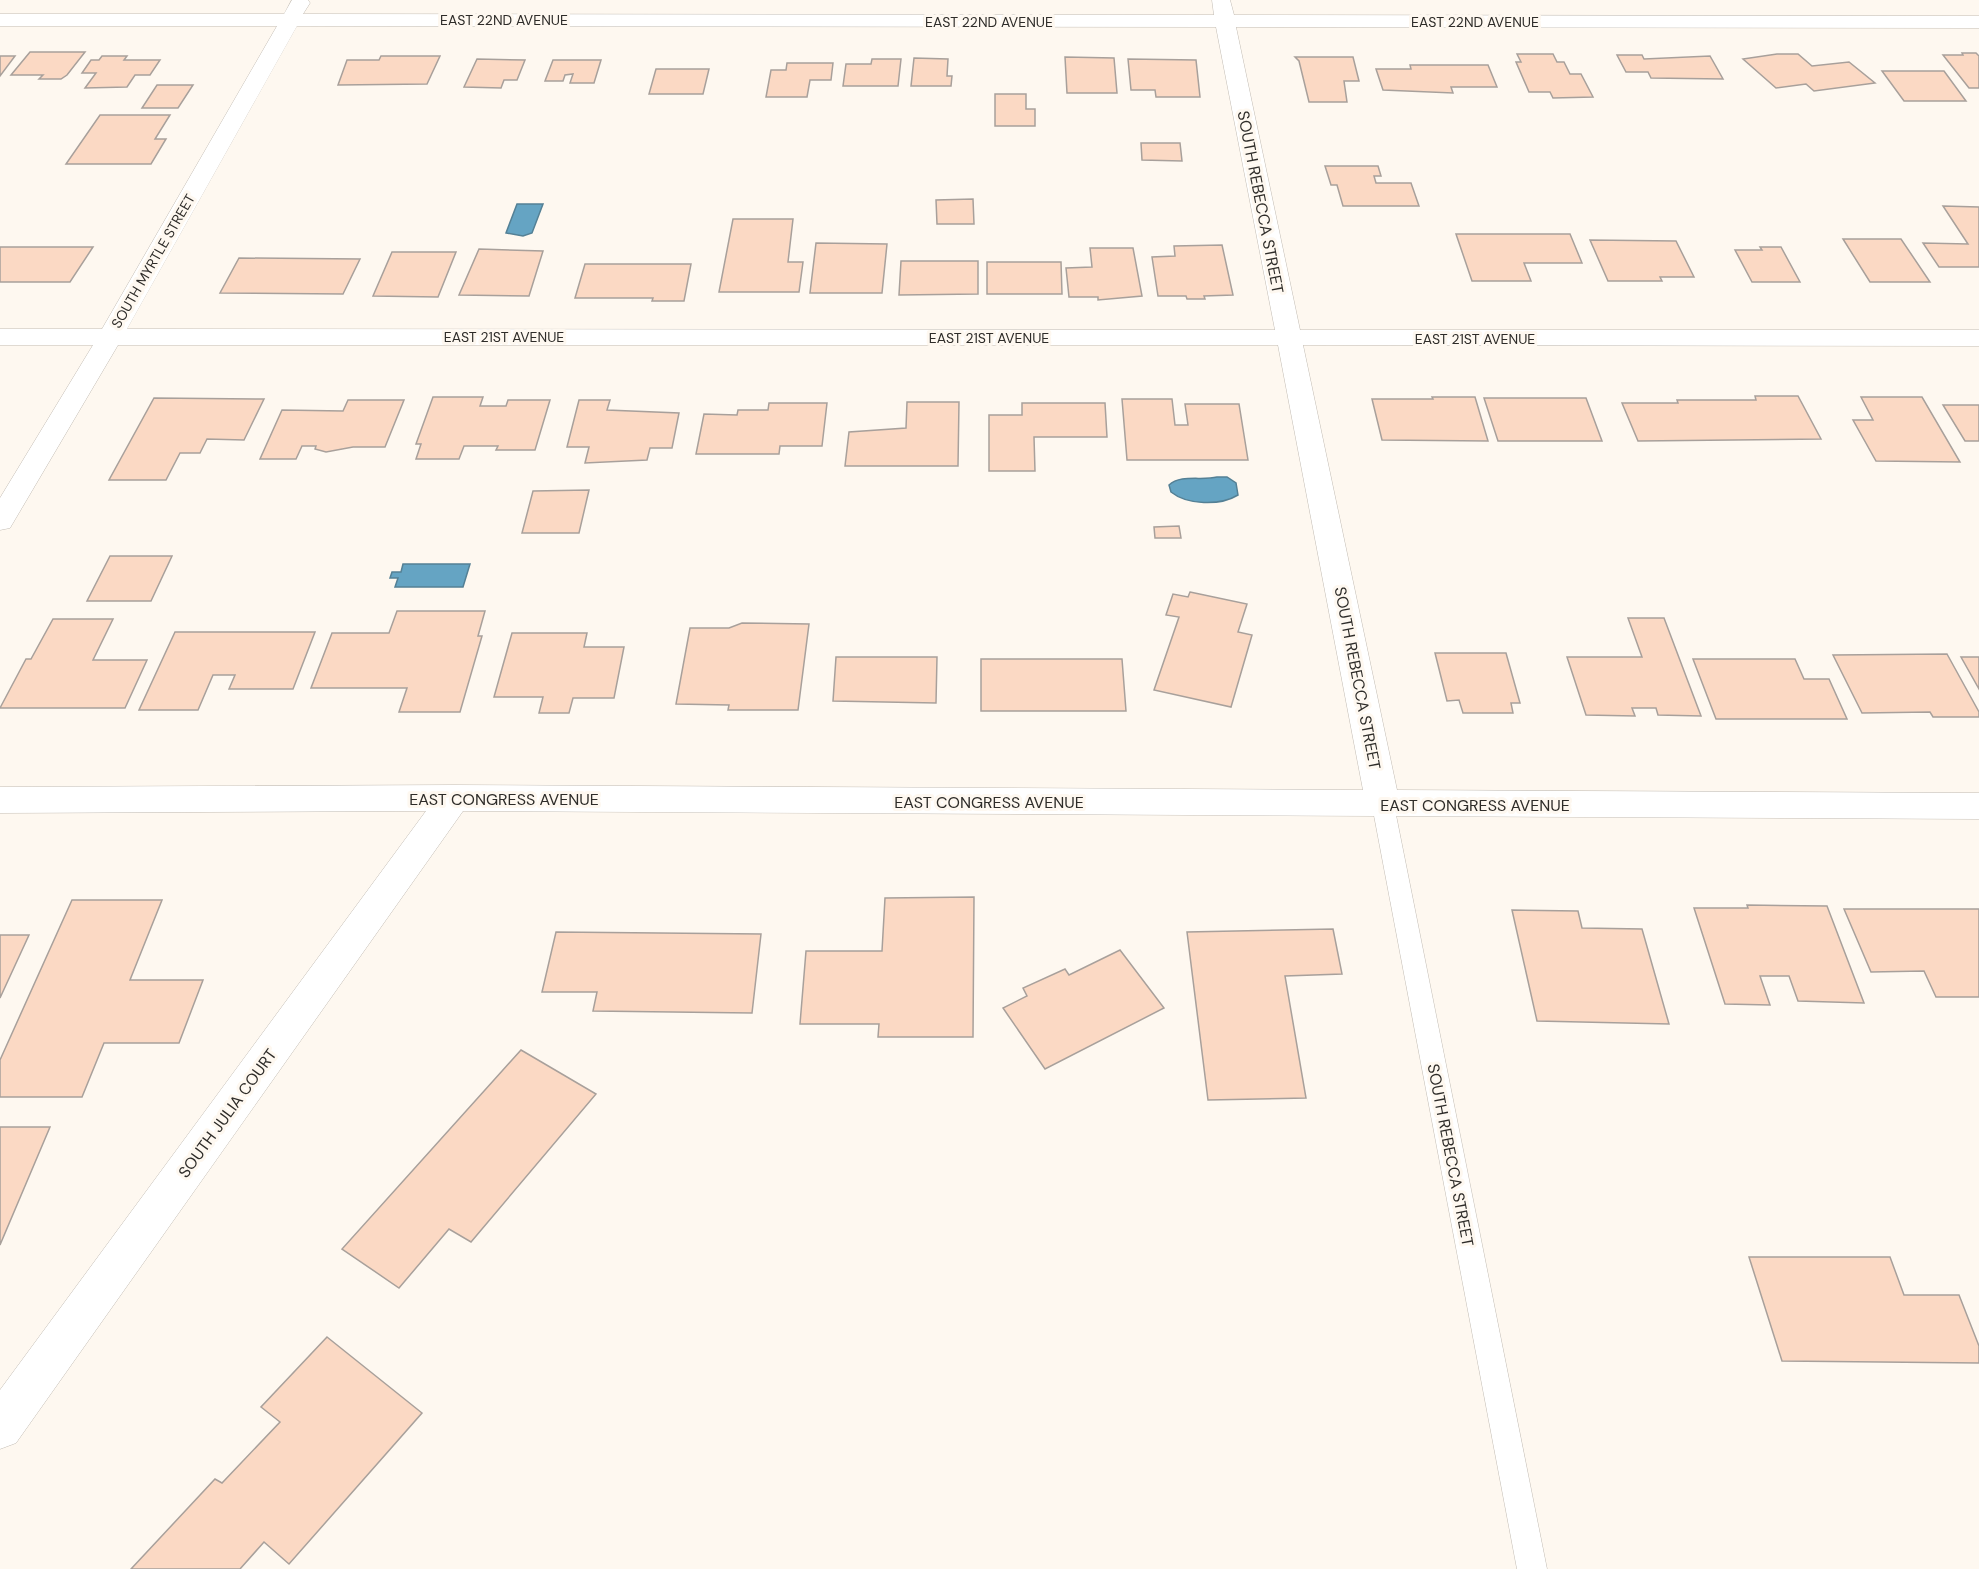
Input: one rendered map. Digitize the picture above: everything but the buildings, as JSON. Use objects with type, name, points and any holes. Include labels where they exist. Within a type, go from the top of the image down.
[{"type":"street","name":"EAST 22ND AVENUE","points":[[0,20],[296,10],[1223,11],[1979,22]]},
{"type":"street","name":"SOUTH MYRTLE STREET","points":[[0,521],[110,337],[296,10]]},
{"type":"street","name":"SOUTH REBECCA STREET","points":[[1223,11],[1383,805]]},
{"type":"street","name":"EAST 21ST AVENUE","points":[[0,337],[1979,338]]},
{"type":"street","name":"EAST CONGRESS AVENUE","points":[[0,800],[454,798],[1383,805],[1979,806]]},
{"type":"street","name":"SOUTH JULIA COURT","points":[[0,1427],[454,798]]},
{"type":"lane","name":"SOUTH REBECCA STREET","points":[[1383,805],[1532,1569]]},
{"type":"water","points":[[517,204],[543,204],[532,233],[523,236],[506,233]]},
{"type":"water","points":[[1227,477],[1236,483],[1238,495],[1222,501],[1194,502],[1171,492],[1169,485],[1179,480]]},
{"type":"water","points":[[403,564],[470,564],[463,587],[395,587],[398,578],[390,578],[392,572],[401,572]]}]
